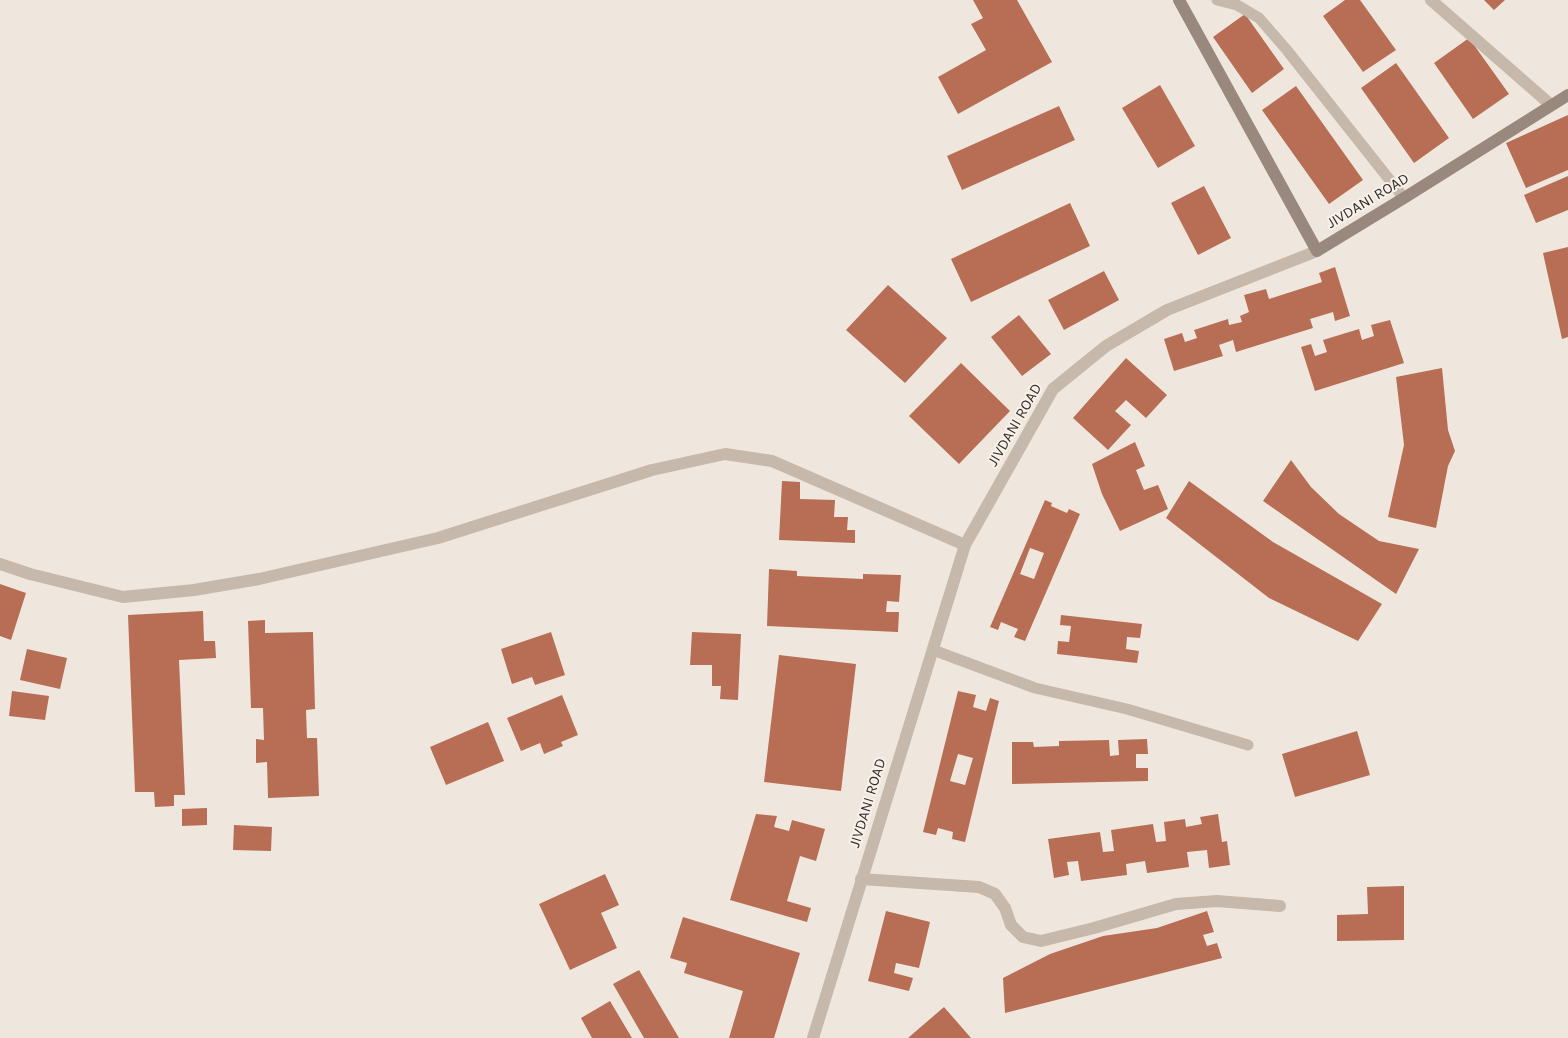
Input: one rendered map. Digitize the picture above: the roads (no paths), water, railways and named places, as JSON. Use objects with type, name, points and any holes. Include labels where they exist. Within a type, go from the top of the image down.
[{"type":"main road","points":[[1179,0],[1317,251]]},
{"type":"main road","name":"JIVDANI ROAD","points":[[1317,251],[1568,95]]},
{"type":"street","points":[[1431,0],[1551,105]]},
{"type":"street","name":"JIVDANI ROAD","points":[[813,1038],[965,545],[1053,389],[1106,346],[1167,310],[1317,251]]},
{"type":"street","points":[[0,564],[30,574],[123,597],[194,590],[259,579],[438,538],[652,470],[725,454],[772,461],[965,545]]},
{"type":"street","points":[[861,879],[979,886],[995,894],[1005,908],[1011,925],[1024,937],[1041,942],[1176,904],[1217,902],[1280,906]]},
{"type":"lane","points":[[1216,0],[1237,5],[1259,18],[1404,198]]},
{"type":"lane","points":[[933,650],[1035,688],[1127,709],[1248,745]]}]
